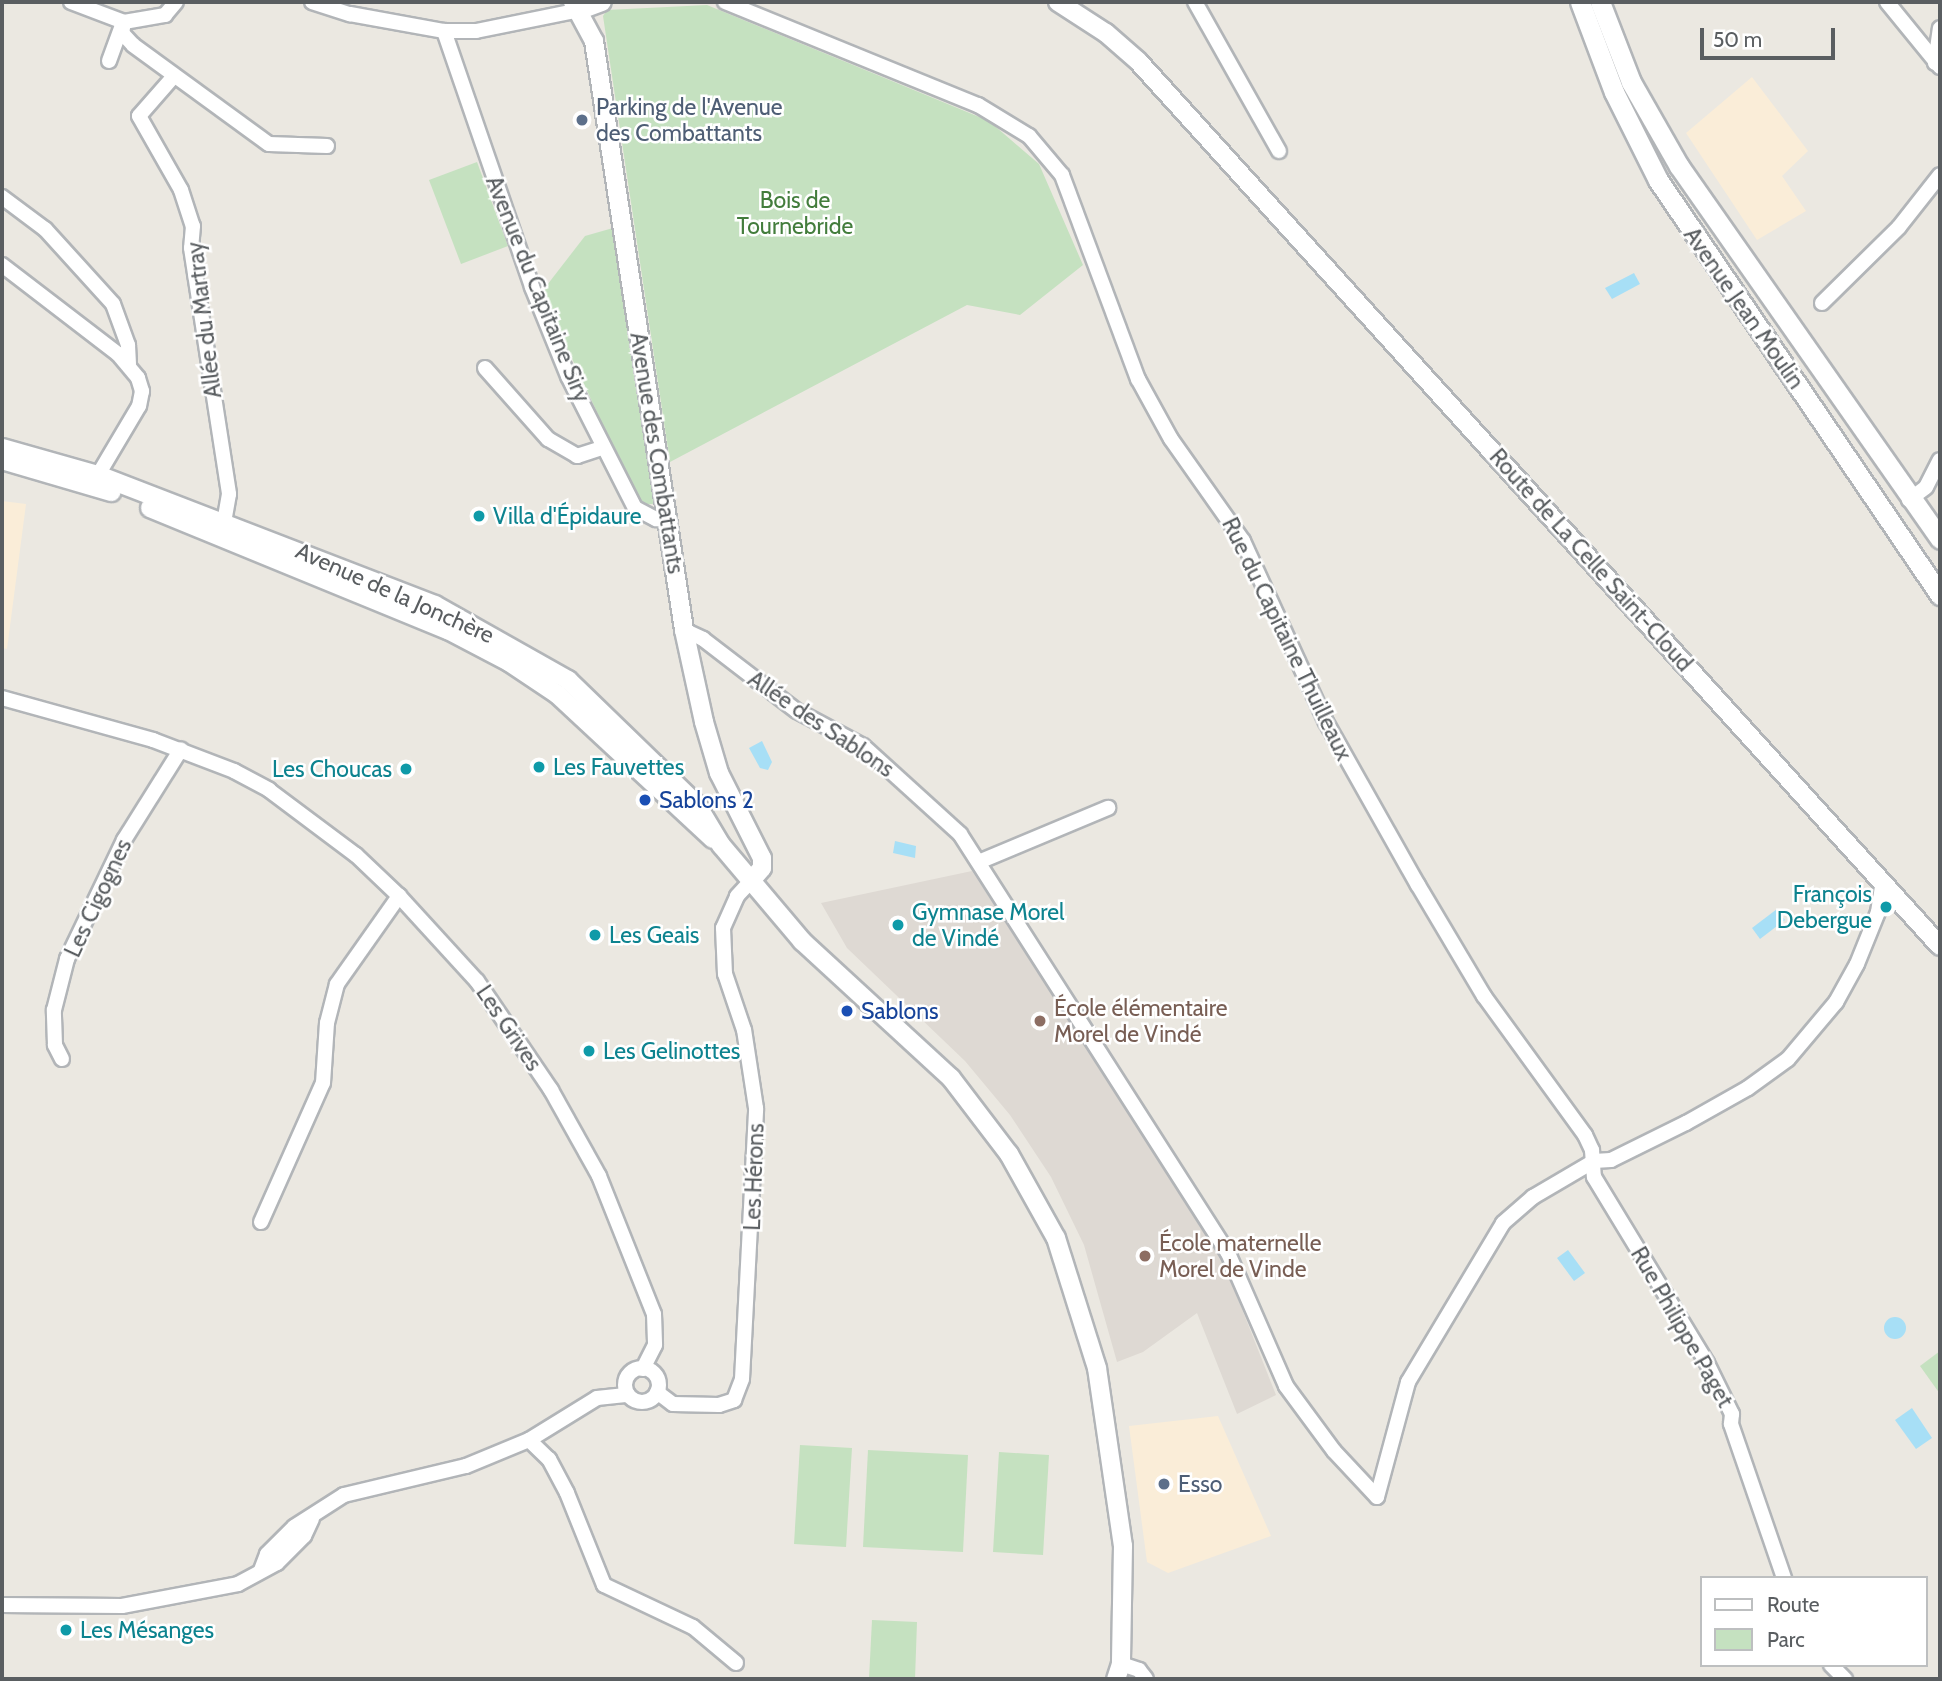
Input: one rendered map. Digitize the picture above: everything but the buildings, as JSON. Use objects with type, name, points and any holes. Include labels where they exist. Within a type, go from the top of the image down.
[{"type":"main road","name":"Avenue Jean Moulin","points":[[1580,2],[1614,92],[1658,180],[1940,595]]},
{"type":"main road","name":"Avenue Jean Moulin","points":[[1600,2],[1631,82],[1679,166],[1909,499],[1940,539]]},
{"type":"street","points":[[71,2],[123,25],[165,15],[176,2]]},
{"type":"street","points":[[312,2],[350,14],[369,14],[444,31],[476,31],[601,2]]},
{"type":"street","name":"Rue du Capitaine Thuilleaux","points":[[725,2],[978,105],[1029,136],[1054,164],[1138,379],[1171,439],[1243,541],[1326,722],[1457,951],[1585,1135],[1594,1161]]},
{"type":"street","name":"Route de La Celle Saint-Cloud","points":[[1058,2],[1106,33],[1138,61],[1940,946]]},
{"type":"street","points":[[1195,2],[1279,151]]},
{"type":"street","points":[[1887,2],[1938,65]]},
{"type":"street","name":"Avenue des Combattants","points":[[576,6],[594,41],[684,630],[719,773],[762,858],[762,868],[750,882]]},
{"type":"street","points":[[108,61],[123,25]]},
{"type":"street","points":[[123,25],[125,38],[269,144],[327,146]]},
{"type":"street","points":[[1938,65],[1940,28]]},
{"type":"street","name":"Avenue du Capitaine Siry","points":[[444,31],[532,287],[604,447],[635,508],[656,519],[667,518]]},
{"type":"street","name":"Allée du Martray","points":[[174,76],[139,116],[181,190],[193,226],[191,248],[229,494],[224,529]]},
{"type":"street","points":[[1822,303],[1899,227],[1940,175]]},
{"type":"street","points":[[2,197],[46,229],[113,304],[128,345],[130,364],[142,391],[139,405],[98,481]]},
{"type":"street","points":[[2,265],[130,364]]},
{"type":"street","points":[[485,368],[548,439],[577,456],[604,447]]},
{"type":"street","name":"Avenue de la Jonchère","points":[[2,447],[435,606],[568,680],[697,805],[721,845],[802,941],[956,1084],[1009,1154],[1056,1238],[1097,1368],[1109,1431],[1123,1546],[1119,1672]]},
{"type":"street","name":"Avenue de la Jonchère","points":[[2,460],[98,481]]},
{"type":"street","points":[[1909,499],[1926,486],[1940,460]]},
{"type":"street","name":"Allée des Sablons","points":[[684,630],[703,639],[797,711],[863,747],[935,809],[981,861],[1228,1253],[1286,1386],[1334,1451],[1377,1497],[1408,1382],[1496,1234],[1533,1197],[1594,1161]]},
{"type":"street","points":[[2,698],[181,750]]},
{"type":"street","name":"Les Grives","points":[[181,750],[234,771],[269,790],[356,855],[399,896],[477,981],[551,1090],[599,1176],[654,1314],[655,1345],[643,1369]]},
{"type":"street","name":"Les Cigognes","points":[[62,1059],[55,1045],[54,1010],[67,958],[124,840],[181,750]]},
{"type":"street","points":[[981,861],[1108,808]]},
{"type":"street","name":"Les Hérons","points":[[657,1392],[673,1404],[719,1405],[734,1400],[742,1379],[757,1108],[752,1065],[725,974],[723,928],[737,896],[750,882]]},
{"type":"street","points":[[1594,1161],[1611,1160],[1676,1128],[1748,1088],[1788,1059],[1829,1012],[1857,964],[1878,912],[1883,882]]},
{"type":"street","points":[[261,1222],[323,1083],[327,1023],[337,984],[399,896]]},
{"type":"street","name":"Rue Philippe Paget","points":[[1594,1161],[1594,1177],[1689,1331],[1732,1414],[1731,1424],[1783,1576]]},
{"type":"street","points":[[2,1605],[151,1602],[238,1584],[295,1545],[312,1519],[344,1495],[435,1477],[529,1440],[597,1398],[628,1395],[643,1402],[657,1392],[654,1374],[643,1369],[627,1377],[628,1395]]},
{"type":"street","points":[[529,1440],[549,1459],[567,1493],[604,1585],[693,1627],[736,1663]]},
{"type":"street","points":[[1119,1672],[1139,1670],[1146,1679]]},
{"type":"shaded area","points":[[1752,77],[1808,151],[1782,176],[1806,211],[1757,240],[1686,133]]},
{"type":"shaded area","points":[[2,501],[26,504],[7,649],[2,648]]},
{"type":"shaded area","points":[[972,871],[1217,1246],[1276,1395],[1237,1414],[1197,1313],[1143,1352],[1117,1362],[1084,1245],[1051,1177],[1010,1115],[965,1061],[847,948],[821,903]]},
{"type":"shaded area","points":[[1218,1416],[1271,1536],[1168,1573],[1147,1562],[1129,1426]]},
{"type":"green space","name":"Bois de Tournebride","points":[[707,5],[989,121],[1039,164],[1083,265],[1020,315],[967,305],[670,462],[603,16],[607,10]]},
{"type":"green space","points":[[477,162],[508,246],[461,264],[429,180]]},
{"type":"green space","points":[[613,228],[660,503],[643,505],[632,487],[546,303],[544,289],[585,236]]},
{"type":"green space","points":[[1940,1351],[1940,1394],[1920,1366]]},
{"type":"green space","points":[[800,1445],[852,1448],[846,1547],[794,1544]]},
{"type":"green space","points":[[868,1450],[968,1455],[963,1552],[863,1547]]},
{"type":"green space","points":[[999,1452],[1049,1455],[1043,1555],[993,1552]]},
{"type":"green space","points":[[872,1620],[917,1622],[915,1679],[869,1679]]},
{"type":"water","points":[[1634,273],[1640,284],[1612,299],[1605,288]]},
{"type":"water","points":[[762,741],[772,762],[768,770],[760,768],[749,748]]},
{"type":"water","points":[[895,841],[916,846],[915,858],[893,853]]},
{"type":"water","points":[[1777,909],[1785,920],[1760,939],[1752,928]]},
{"type":"water","points":[[1568,1250],[1585,1273],[1574,1281],[1557,1258]]},
{"type":"water","points":[[1895,1317],[1903,1320],[1906,1328],[1903,1336],[1895,1339],[1887,1336],[1884,1328],[1887,1320]]},
{"type":"water","points":[[1912,1408],[1932,1438],[1916,1449],[1895,1420]]},
{"type":"place","name":"Parking de l'Avenue des Combattants","points":[[582,120]]},
{"type":"place","name":"Villa d'Épidaure","points":[[479,516]]},
{"type":"place","name":"Les Fauvettes","points":[[539,767]]},
{"type":"place","name":"Les Choucas","points":[[406,769]]},
{"type":"place","name":"Sablons 2","points":[[645,800]]},
{"type":"place","name":"François Debergue","points":[[1886,907]]},
{"type":"place","name":"Gymnase Morel de Vindé","points":[[898,925]]},
{"type":"place","name":"Les Geais","points":[[595,935]]},
{"type":"place","name":"Sablons","points":[[847,1011]]},
{"type":"place","name":"École élémentaire Morel de Vindé","points":[[1040,1021]]},
{"type":"place","name":"Les Gelinottes","points":[[589,1051]]},
{"type":"place","name":"École maternelle Morel de Vinde","points":[[1145,1256]]},
{"type":"place","name":"Esso","points":[[1164,1484]]},
{"type":"place","name":"Les Mésanges","points":[[66,1630]]}]
